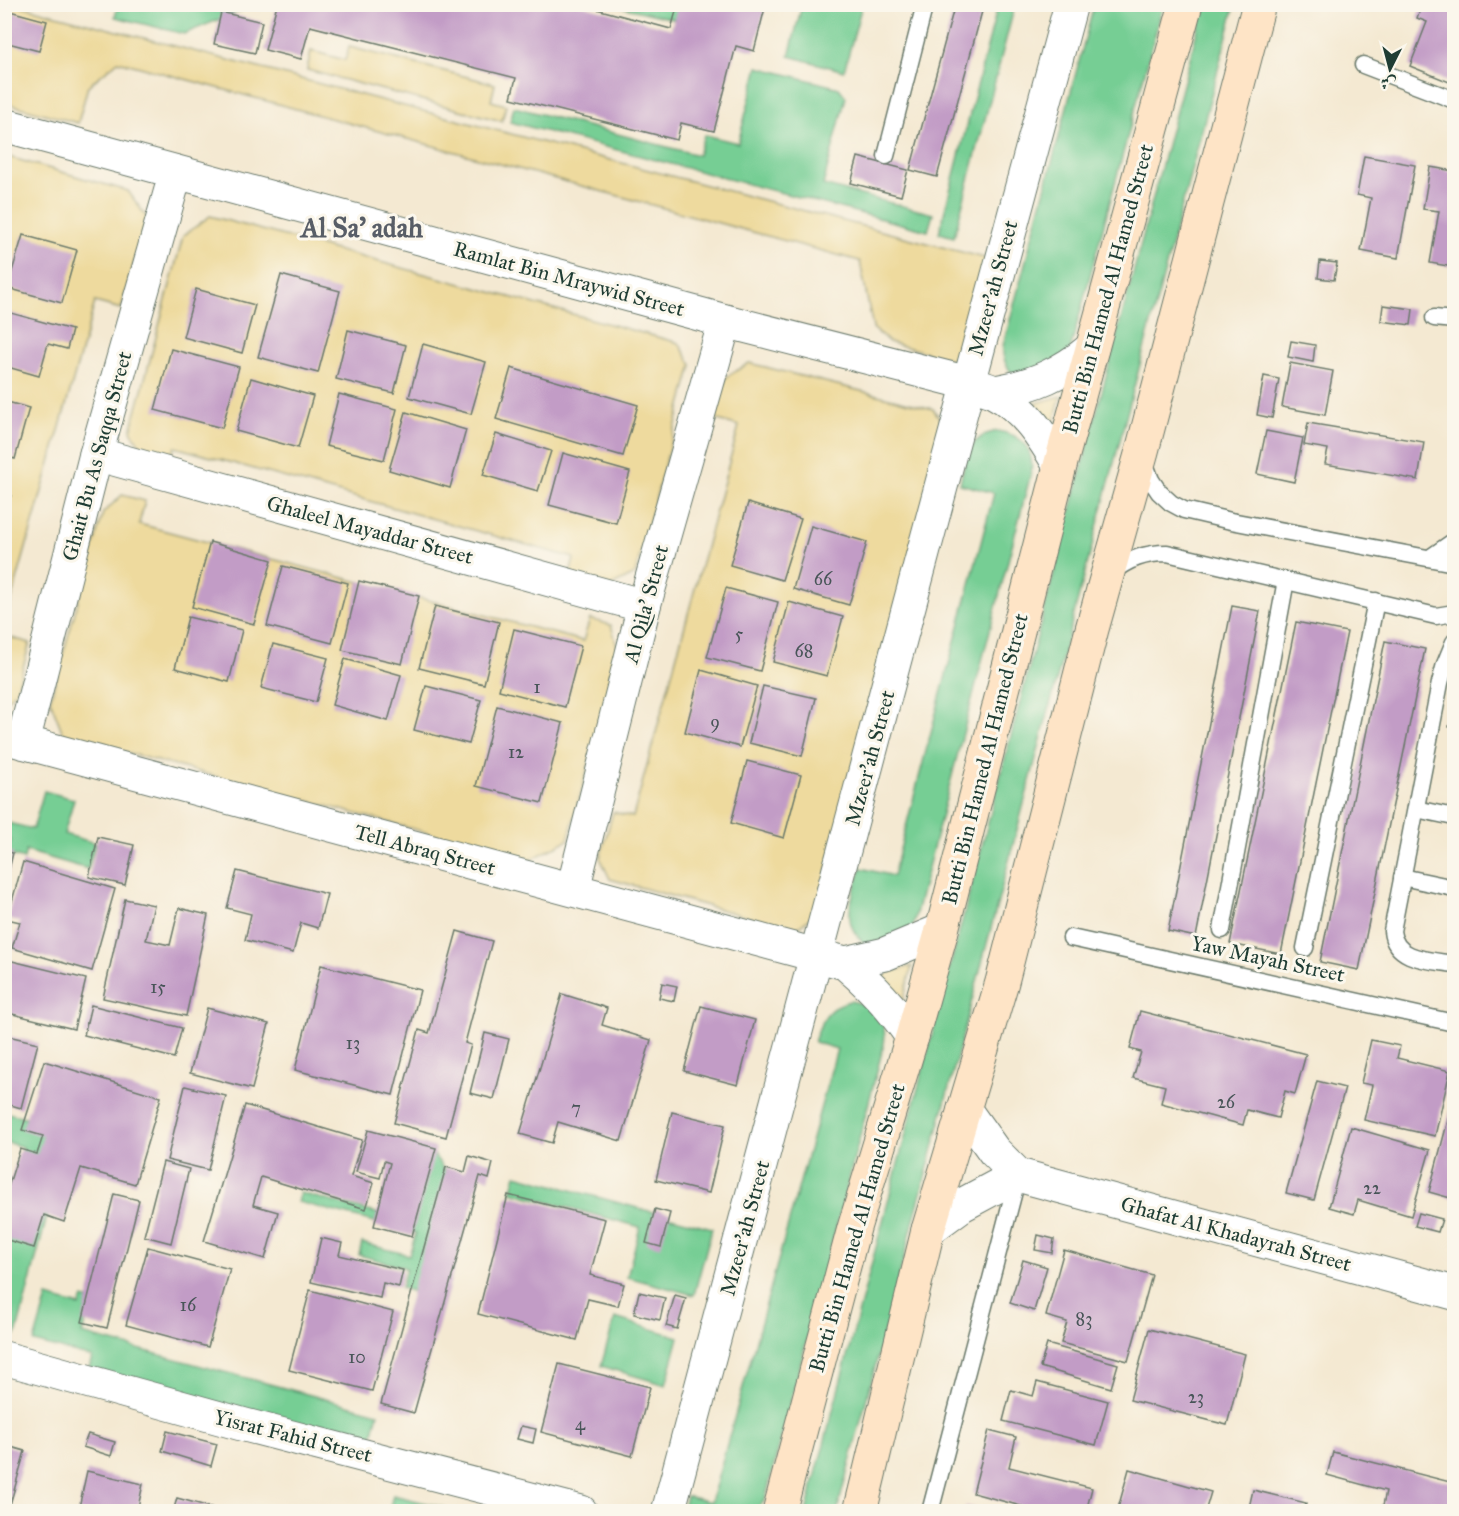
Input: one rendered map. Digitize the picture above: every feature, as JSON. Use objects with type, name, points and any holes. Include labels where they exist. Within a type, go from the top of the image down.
[{"type":"street","name":"Mzeer'ah Street","points":[[668,1512],[832,959],[981,387],[1071,4]]},
{"type":"street","name":"Butti Bin Hamed Al Hamed Street","points":[[779,1511],[854,1228],[942,930],[1059,466],[1186,4]]},
{"type":"street","points":[[860,1512],[928,1230],[1002,982],[1106,578],[1142,451],[1259,4]]},
{"type":"street","name":"Ramlat Bin Mraywid Street","points":[[4,125],[725,321],[981,387],[1018,411],[1039,432],[1059,466]]},
{"type":"street","name":"Ghait Bu As Saqqa Street","points":[[14,740],[176,172]]},
{"type":"street","name":"Al Qila' Street","points":[[573,889],[644,606],[725,321]]},
{"type":"street","name":"Ramlat Bin Mraywid Street","points":[[981,387],[1037,383],[1075,362],[1092,348]]},
{"type":"street","name":"Ghaleel Mayaddar Street","points":[[96,454],[644,606]]},
{"type":"street","name":"Tell Abraq Street","points":[[14,740],[832,959],[865,959],[905,947],[942,930]]},
{"type":"street","name":"Tell Abraq Street","points":[[832,959],[875,989],[912,1037]]},
{"type":"street","name":"Ghafat Al Khadayrah Street","points":[[964,1108],[994,1151],[1018,1175],[1455,1293]]},
{"type":"street","points":[[928,1230],[962,1205],[1018,1175]]},
{"type":"street","name":"Yisrat Fahid Street","points":[[4,1358],[245,1425],[581,1512]]},
{"type":"lane","points":[[886,156],[925,4]]},
{"type":"lane","points":[[1363,65],[1455,100]]},
{"type":"lane","points":[[1434,318],[1455,320]]},
{"type":"lane","points":[[1142,451],[1144,466],[1155,486],[1171,503],[1184,510],[1455,563]]},
{"type":"lane","points":[[1431,557],[1455,541]]},
{"type":"lane","points":[[1106,578],[1128,561],[1140,556],[1167,553],[1437,616],[1455,613]]},
{"type":"lane","points":[[1221,930],[1286,580]]},
{"type":"lane","points":[[1305,948],[1376,602]]},
{"type":"lane","points":[[1455,642],[1445,664],[1440,683],[1392,931],[1393,939],[1403,953],[1455,964]]},
{"type":"lane","points":[[1416,809],[1455,817]]},
{"type":"lane","points":[[1402,877],[1455,888]]},
{"type":"lane","name":"Yaw Mayah Street","points":[[1071,938],[1455,1023]]},
{"type":"lane","points":[[930,1512],[1018,1175]]},
{"type":"green space","points":[[118,5],[254,5],[184,34],[115,17]]},
{"type":"green space","points":[[613,5],[682,5],[678,20]]},
{"type":"green space","points":[[802,5],[862,5],[844,71],[789,56]]},
{"type":"green space","points":[[998,5],[1015,5],[954,237],[939,233]]},
{"type":"green space","points":[[1094,5],[1163,5],[1066,365],[1012,374],[1005,361],[1003,346]]},
{"type":"green space","points":[[1204,5],[1235,5],[837,1511],[806,1512]]},
{"type":"green space","points":[[758,67],[839,88],[846,97],[823,185],[933,214],[928,231],[510,122],[514,107],[698,155],[704,135],[738,143]]},
{"type":"green space","points":[[997,431],[1013,435],[1024,444],[1031,457],[1031,473],[912,929],[868,946],[858,938],[853,929],[850,920],[852,900],[861,868],[893,876],[994,493],[960,484],[966,457],[979,438]]},
{"type":"green space","points":[[44,791],[74,799],[64,834],[95,843],[88,869],[26,851],[24,859],[7,854],[11,840],[5,837],[4,822],[33,829]]},
{"type":"green space","points":[[850,1001],[866,1005],[878,1014],[884,1027],[884,1044],[765,1500],[756,1511],[682,1512],[686,1496],[711,1502],[837,1049],[814,1042],[826,1015],[842,1003]]},
{"type":"green space","points":[[4,1112],[33,1119],[56,1138],[61,1163],[16,1335],[5,1332],[4,1218],[23,1147],[5,1142]]},
{"type":"green space","points":[[430,1149],[447,1174],[415,1292],[401,1288],[406,1268],[359,1255],[362,1243],[409,1255],[416,1233],[298,1202],[300,1193],[387,1216]]},
{"type":"green space","points":[[516,1175],[712,1228],[694,1295],[627,1277],[640,1227],[511,1192]]},
{"type":"green space","points":[[47,1297],[80,1306],[83,1298],[91,1300],[82,1334],[378,1413],[370,1444],[89,1368],[92,1357],[34,1342]]},
{"type":"green space","points":[[615,1318],[679,1337],[666,1385],[601,1366]]},
{"type":"green space","points":[[393,1495],[457,1511],[389,1511]]},
{"type":"sand","points":[[4,5],[18,5],[992,260],[969,348],[953,360],[889,342],[873,328],[860,261],[118,61],[88,86],[78,123],[5,103]]},
{"type":"sand","points":[[349,47],[495,84],[491,101],[506,105],[502,121],[307,70],[311,51],[345,60]]},
{"type":"sand","points":[[5,156],[128,191],[147,218],[121,309],[95,302],[5,623]]},
{"type":"sand","points":[[210,216],[679,343],[692,365],[635,574],[611,586],[570,575],[574,558],[175,447],[169,463],[147,457],[131,431],[183,236]]},
{"type":"sand","points":[[749,363],[933,409],[945,425],[816,913],[795,930],[610,879],[600,858],[613,812],[633,817],[739,426],[715,419],[726,377]]},
{"type":"sand","points":[[1061,396],[1048,444],[1019,408]]},
{"type":"sand","points":[[122,495],[145,501],[139,524],[583,641],[590,619],[611,625],[619,653],[568,840],[530,860],[64,736],[50,700],[103,513]]},
{"type":"sand","points":[[5,636],[30,643],[16,692],[5,701]]},
{"type":"sand","points":[[912,966],[900,1013],[871,977]]},
{"type":"building","points":[[277,4],[578,4],[671,29],[678,4],[766,4],[754,51],[736,46],[714,131],[681,123],[677,140],[511,98],[516,78],[310,26],[301,59],[265,50]]},
{"type":"building","points":[[955,4],[984,4],[937,177],[910,170]]},
{"type":"building","points":[[1422,4],[1454,4],[1454,84],[1410,66],[1427,22],[1417,18]]},
{"type":"building","points":[[6,10],[47,21],[39,51],[4,42]]},
{"type":"building","points":[[221,12],[262,22],[255,53],[214,44]]},
{"type":"building","points":[[1364,156],[1415,165],[1398,258],[1361,251],[1371,198],[1357,195]]},
{"type":"building","points":[[858,157],[908,170],[901,196],[851,183]]},
{"type":"building","points":[[1430,167],[1454,171],[1454,267],[1430,263],[1439,211],[1423,209]]},
{"type":"building","points":[[23,235],[77,250],[62,303],[7,288]]},
{"type":"building","points":[[1320,261],[1337,263],[1334,280],[1318,278]]},
{"type":"building","points":[[281,275],[340,291],[318,373],[258,357]]},
{"type":"building","points":[[196,289],[255,305],[242,353],[183,337]]},
{"type":"building","points":[[1383,305],[1413,309],[1411,325],[1381,321]]},
{"type":"building","points":[[4,311],[72,330],[67,349],[48,344],[39,376],[4,366]]},
{"type":"building","points":[[348,330],[406,345],[394,393],[336,379]]},
{"type":"building","points":[[1291,341],[1315,345],[1313,362],[1288,357]]},
{"type":"building","points":[[423,344],[486,362],[471,414],[409,397]]},
{"type":"building","points":[[171,349],[239,367],[222,428],[155,410]]},
{"type":"building","points":[[1290,363],[1333,371],[1325,415],[1282,407]]},
{"type":"building","points":[[511,368],[638,405],[623,456],[496,419]]},
{"type":"building","points":[[1264,376],[1279,379],[1272,418],[1257,415]]},
{"type":"building","points":[[251,378],[313,396],[298,448],[236,431]]},
{"type":"building","points":[[339,394],[397,409],[384,460],[326,446]]},
{"type":"building","points":[[4,401],[29,408],[15,459],[4,456]]},
{"type":"building","points":[[406,412],[466,430],[450,488],[389,470]]},
{"type":"building","points":[[1308,423],[1424,442],[1418,480],[1325,464],[1328,449],[1304,445]]},
{"type":"building","points":[[1266,431],[1303,438],[1294,482],[1257,474]]},
{"type":"building","points":[[496,434],[551,451],[538,491],[483,475]]},
{"type":"building","points":[[563,453],[630,472],[616,523],[549,505]]},
{"type":"building","points":[[4,494],[11,495],[5,517],[4,517]]},
{"type":"building","points":[[748,503],[801,519],[782,580],[730,565]]},
{"type":"building","points":[[811,526],[867,542],[849,605],[793,589]]},
{"type":"building","points":[[210,542],[272,560],[254,624],[192,607]]},
{"type":"building","points":[[283,566],[348,583],[332,643],[267,626]]},
{"type":"building","points":[[359,581],[419,596],[402,664],[342,650]]},
{"type":"building","points":[[726,588],[778,602],[760,671],[707,657]]},
{"type":"building","points":[[789,602],[843,617],[827,676],[773,662]]},
{"type":"building","points":[[435,606],[499,622],[484,684],[419,668]]},
{"type":"building","points":[[1232,606],[1260,611],[1196,937],[1168,931]]},
{"type":"building","points":[[188,617],[242,630],[229,682],[175,668]]},
{"type":"building","points":[[1296,622],[1347,632],[1281,954],[1230,944]]},
{"type":"building","points":[[514,629],[581,646],[565,707],[499,690]]},
{"type":"building","points":[[1385,641],[1425,649],[1359,970],[1320,962]]},
{"type":"building","points":[[273,644],[328,658],[316,702],[261,688]]},
{"type":"building","points":[[345,659],[401,675],[388,721],[332,705]]},
{"type":"building","points":[[701,670],[757,686],[740,747],[685,732]]},
{"type":"building","points":[[426,686],[481,700],[469,744],[414,730]]},
{"type":"building","points":[[763,686],[816,698],[802,756],[749,743]]},
{"type":"building","points":[[497,706],[563,723],[542,803],[476,786]]},
{"type":"building","points":[[1454,706],[1454,728],[1449,727]]},
{"type":"building","points":[[747,761],[801,775],[784,838],[731,823]]},
{"type":"building","points":[[98,837],[134,845],[125,885],[89,877]]},
{"type":"building","points":[[4,851],[13,853],[5,886],[4,885]]},
{"type":"building","points":[[23,862],[115,889],[92,971],[12,948],[20,922],[7,919]]},
{"type":"building","points":[[237,871],[327,894],[318,928],[301,923],[293,953],[245,940],[251,914],[227,908]]},
{"type":"building","points":[[125,899],[154,905],[146,940],[170,945],[179,908],[208,915],[186,1016],[103,998]]},
{"type":"building","points":[[457,931],[492,941],[465,1043],[471,1045],[446,1137],[394,1123],[419,1030],[429,1033]]},
{"type":"building","points":[[4,959],[86,979],[74,1029],[4,1012]]},
{"type":"building","points":[[321,965],[420,990],[393,1095],[295,1070]]},
{"type":"building","points":[[662,983],[677,986],[674,1001],[659,998]]},
{"type":"building","points":[[562,994],[607,1008],[602,1025],[651,1040],[621,1141],[558,1122],[552,1143],[520,1134]]},
{"type":"building","points":[[91,1005],[182,1028],[174,1058],[84,1035]]},
{"type":"building","points":[[701,1006],[755,1020],[738,1085],[684,1071]]},
{"type":"building","points":[[207,1008],[269,1024],[252,1089],[190,1073]]},
{"type":"building","points":[[1140,1011],[1306,1054],[1295,1094],[1285,1091],[1278,1118],[1247,1110],[1243,1125],[1161,1103],[1165,1086],[1133,1078],[1141,1052],[1130,1049]]},
{"type":"building","points":[[485,1033],[509,1039],[494,1099],[470,1093]]},
{"type":"building","points":[[4,1035],[38,1043],[21,1108],[4,1103]]},
{"type":"building","points":[[1371,1040],[1400,1046],[1397,1058],[1450,1071],[1435,1136],[1364,1120],[1372,1085],[1361,1083]]},
{"type":"building","points":[[44,1061],[161,1097],[135,1184],[81,1168],[64,1222],[44,1215],[34,1248],[4,1239],[4,1200],[20,1149],[37,1154],[43,1136],[22,1130]]},
{"type":"building","points":[[1317,1081],[1345,1088],[1314,1200],[1286,1193]]},
{"type":"building","points":[[185,1086],[226,1096],[208,1170],[167,1160]]},
{"type":"building","points":[[1454,1097],[1454,1199],[1429,1192]]},
{"type":"building","points":[[245,1105],[362,1140],[351,1176],[374,1183],[366,1209],[261,1177],[253,1205],[278,1212],[265,1259],[204,1241]]},
{"type":"building","points":[[672,1112],[725,1125],[709,1193],[656,1180]]},
{"type":"building","points":[[1351,1127],[1430,1150],[1411,1216],[1358,1200],[1354,1214],[1329,1207]]},
{"type":"building","points":[[368,1130],[436,1148],[412,1236],[374,1226],[390,1163],[384,1161],[380,1178],[356,1172]]},
{"type":"building","points":[[469,1156],[493,1163],[489,1179],[480,1176],[414,1413],[381,1404],[446,1167],[465,1172]]},
{"type":"building","points":[[163,1162],[189,1169],[171,1243],[144,1236]]},
{"type":"building","points":[[114,1194],[139,1200],[107,1328],[82,1322]]},
{"type":"building","points":[[508,1195],[605,1219],[590,1275],[624,1284],[618,1306],[588,1299],[577,1340],[478,1314]]},
{"type":"building","points":[[655,1209],[670,1213],[661,1247],[646,1243]]},
{"type":"building","points":[[1419,1213],[1442,1219],[1438,1232],[1415,1226]]},
{"type":"building","points":[[1038,1235],[1054,1239],[1052,1253],[1035,1250]]},
{"type":"building","points":[[321,1238],[342,1243],[339,1255],[403,1270],[399,1287],[383,1283],[380,1298],[311,1282]]},
{"type":"building","points":[[148,1247],[230,1269],[208,1347],[126,1325]]},
{"type":"building","points":[[1064,1250],[1152,1275],[1128,1361],[1061,1343],[1067,1322],[1046,1316]]},
{"type":"building","points":[[1023,1260],[1047,1267],[1034,1311],[1010,1303]]},
{"type":"building","points":[[310,1290],[393,1312],[372,1391],[289,1370]]},
{"type":"building","points":[[639,1292],[665,1298],[660,1320],[634,1314]]},
{"type":"building","points":[[675,1295],[686,1298],[677,1329],[666,1326]]},
{"type":"building","points":[[1149,1329],[1245,1354],[1227,1425],[1130,1400]]},
{"type":"building","points":[[1047,1344],[1118,1364],[1111,1388],[1040,1367]]},
{"type":"building","points":[[559,1364],[650,1387],[632,1456],[541,1432]]},
{"type":"building","points":[[1037,1382],[1108,1401],[1096,1445],[1003,1421],[1011,1390],[1033,1396]]},
{"type":"building","points":[[521,1426],[536,1429],[533,1443],[517,1439]]},
{"type":"building","points":[[989,1430],[1016,1437],[1009,1467],[1092,1488],[1086,1512],[1043,1512],[973,1493]]},
{"type":"building","points":[[167,1431],[217,1444],[211,1466],[162,1451]]},
{"type":"building","points":[[88,1434],[115,1442],[111,1456],[83,1447]]},
{"type":"building","points":[[4,1445],[25,1451],[8,1512],[4,1512]]},
{"type":"building","points":[[1333,1452],[1454,1483],[1452,1512],[1382,1510],[1386,1491],[1327,1475]]},
{"type":"building","points":[[1129,1469],[1211,1492],[1205,1512],[1117,1512]]},
{"type":"building","points":[[87,1471],[143,1484],[137,1512],[78,1512]]},
{"type":"building","points":[[1253,1490],[1306,1503],[1304,1512],[1248,1512]]},
{"type":"building","points":[[177,1498],[225,1511],[225,1512],[173,1512]]},
{"type":"building","points":[[966,1506],[987,1511],[987,1512],[964,1512]]},
{"type":"district","name":"Al Sa' adah","points":[[362,227]]}]
